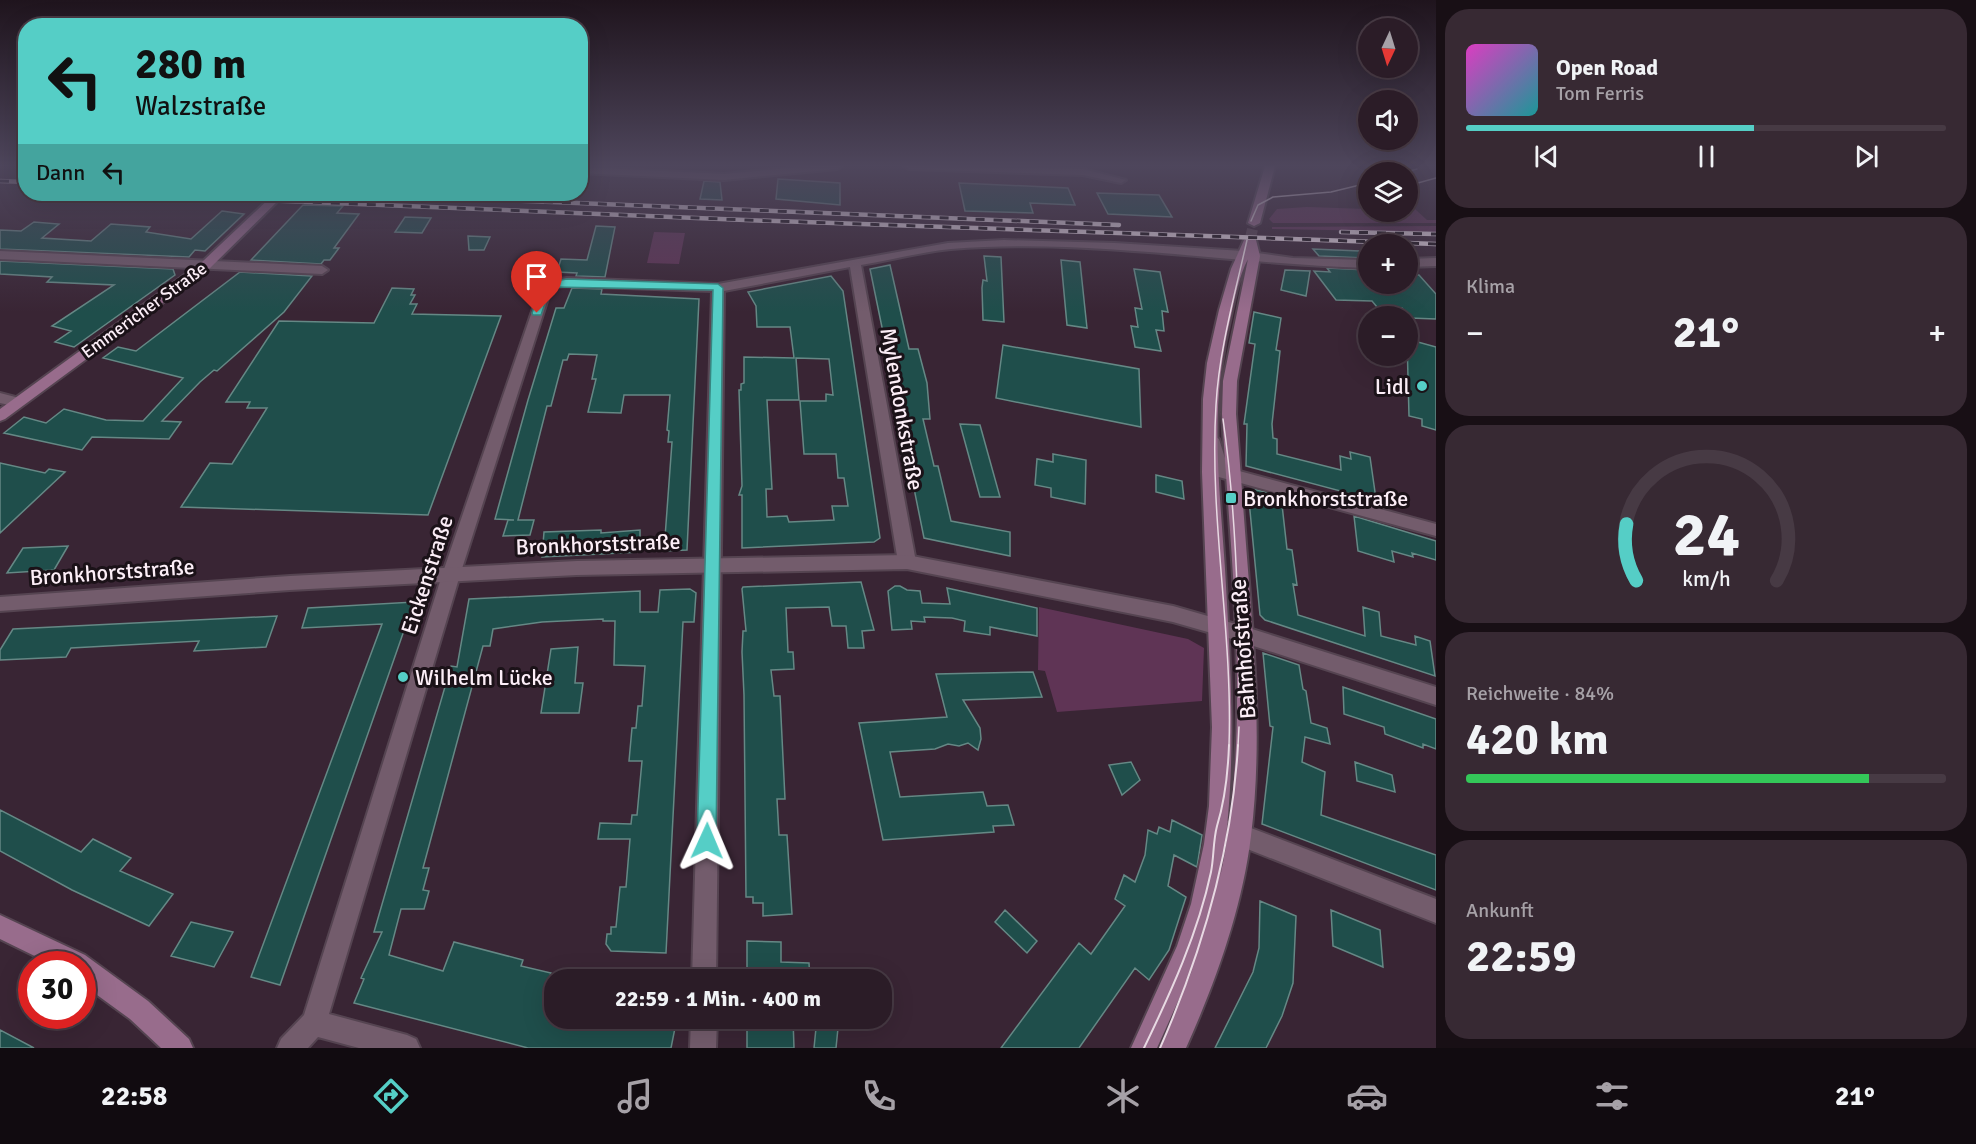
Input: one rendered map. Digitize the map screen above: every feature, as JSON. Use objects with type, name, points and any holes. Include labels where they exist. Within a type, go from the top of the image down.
[{"type":"main road","name":"Emmericher Straße","points":[[0,416],[206,265],[258,215]]},
{"type":"main road","points":[[1254,223],[1256,215]]},
{"type":"main road","name":"Bahnhofstraße","points":[[1173,1048],[1191,1008],[1226,907],[1240,836],[1248,737],[1231,631],[1210,434],[1212,374],[1236,272],[1249,248]]},
{"type":"main road","name":"Bahnhofstraße","points":[[1144,1048],[1166,1003],[1198,916],[1208,883],[1217,826],[1222,717],[1231,631],[1240,597],[1227,475],[1230,381],[1249,248]]},
{"type":"main road","points":[[0,927],[49,951]]},
{"type":"main road","points":[[96,979],[140,1010],[180,1048]]},
{"type":"street","points":[[704,969],[718,288],[948,246],[1004,243],[1249,248],[1293,262],[1358,264]]},
{"type":"street","points":[[0,255],[322,270]]},
{"type":"street","points":[[1418,263],[1436,262]]},
{"type":"street","name":"Mylendonkstraße","points":[[855,263],[908,562]]},
{"type":"street","name":"Eickenstraße","points":[[290,1048],[314,1023],[451,575],[544,291],[551,284],[567,282],[718,288]]},
{"type":"street","points":[[0,398],[18,402]]},
{"type":"street","name":"Bahnhofstraße","points":[[1210,434],[1227,475]]},
{"type":"street","points":[[1227,475],[1436,530]]},
{"type":"street","name":"Bronkhorststraße","points":[[0,604],[451,575],[711,564],[908,562],[1173,614],[1436,696]]},
{"type":"street","points":[[1217,826],[1436,911]]},
{"type":"street","points":[[314,1023],[407,1048]]},
{"type":"street","points":[[703,1048],[704,1029]]},
{"type":"shaded area","points":[[1272,215],[1358,215],[1358,222],[1418,222],[1418,215],[1421,215],[1427,220],[1436,220],[1436,223],[1273,223],[1269,219]]},
{"type":"shaded area","points":[[1436,226],[1436,232],[1272,229],[1272,227]]},
{"type":"shaded area","points":[[654,232],[685,233],[679,264],[647,263]]},
{"type":"shaded area","points":[[1039,607],[1188,639],[1204,648],[1202,701],[1057,712],[1045,671],[1038,670]]},
{"type":"building","points":[[218,215],[243,215],[205,251],[195,250],[189,257],[0,249],[0,230],[21,231],[34,222],[59,224],[42,238],[91,241],[111,224],[150,227],[146,232],[191,239]]},
{"type":"building","points":[[294,215],[358,215],[334,248],[339,248],[330,260],[324,260],[321,264],[251,260]]},
{"type":"building","points":[[1127,215],[1171,215],[1172,217]]},
{"type":"building","points":[[405,217],[431,218],[422,233],[395,232]]},
{"type":"building","points":[[596,226],[615,227],[605,277],[576,276],[577,273],[557,272],[561,259],[587,260]]},
{"type":"building","points":[[468,236],[490,237],[484,250],[469,250]]},
{"type":"building","points":[[1313,249],[1358,251],[1358,258],[1319,256]]},
{"type":"building","points":[[984,256],[1001,257],[1004,322],[983,320],[982,288],[983,280],[987,281]]},
{"type":"building","points":[[1061,260],[1080,262],[1087,328],[1067,325]]},
{"type":"building","points":[[0,261],[173,269],[175,275],[74,347],[55,342],[71,331],[52,326],[114,285],[47,282],[52,277],[0,274]]},
{"type":"building","points":[[890,265],[909,349],[918,349],[927,383],[930,419],[923,419],[934,466],[938,466],[951,521],[1010,532],[1010,556],[924,538],[897,404],[904,404],[891,343],[885,342],[870,269]]},
{"type":"building","points":[[1327,268],[1358,270],[1358,294],[1418,294],[1419,275],[1436,294],[1436,319],[1418,318],[1418,306],[1376,306],[1372,301],[1336,300],[1314,271],[1330,272]]},
{"type":"building","points":[[1134,269],[1160,272],[1168,312],[1162,311],[1164,331],[1156,330],[1161,351],[1135,347],[1131,326],[1138,327],[1135,308],[1142,309]]},
{"type":"building","points":[[1285,270],[1310,271],[1306,296],[1281,290]]},
{"type":"building","points":[[240,272],[312,276],[284,312],[217,371],[214,370],[200,382],[162,421],[181,422],[169,439],[92,437],[82,450],[4,433],[24,417],[46,423],[64,409],[106,420],[143,421],[183,378],[103,358],[118,347],[136,351]]},
{"type":"building","points":[[831,276],[843,291],[880,538],[874,542],[742,548],[742,495],[739,495],[742,486],[739,390],[741,390],[741,384],[744,383],[744,357],[794,358],[790,327],[757,327],[756,306],[748,292]],"holes":[[[796,358],[829,359],[833,395],[826,394],[826,401],[800,401],[804,454],[836,454],[838,478],[844,478],[848,506],[832,506],[834,520],[789,522],[787,516],[767,517],[766,489],[772,489],[767,400],[799,400]]]},
{"type":"building","points":[[392,288],[414,289],[411,295],[415,295],[410,304],[417,304],[412,314],[501,316],[428,515],[181,507],[210,463],[232,464],[267,408],[247,408],[250,402],[226,402],[279,321],[374,323]]},
{"type":"building","points":[[572,288],[602,289],[601,294],[699,299],[687,550],[664,551],[672,442],[668,442],[669,431],[667,430],[670,395],[624,395],[621,413],[588,412],[596,379],[592,379],[597,355],[569,354],[567,360],[563,360],[551,406],[547,406],[518,520],[534,520],[530,535],[503,536],[508,520],[514,520],[495,519],[556,308],[564,308]]},
{"type":"building","points":[[1254,312],[1281,318],[1276,350],[1280,351],[1272,424],[1273,438],[1277,439],[1277,454],[1341,470],[1340,456],[1351,459],[1350,452],[1370,457],[1377,506],[1353,499],[1352,494],[1246,466],[1247,424],[1244,424],[1255,344],[1249,343]]},
{"type":"building","name":"Lidl","points":[[1418,342],[1436,347],[1436,430],[1422,426],[1422,419],[1409,416],[1408,366],[1418,366]]},
{"type":"building","points":[[1003,345],[1139,369],[1141,427],[996,398]]},
{"type":"building","points":[[960,424],[980,425],[1000,497],[980,497]]},
{"type":"building","points":[[1053,454],[1086,460],[1085,504],[1051,497],[1051,488],[1035,485],[1037,459],[1053,462]]},
{"type":"building","points":[[0,463],[45,473],[49,469],[65,472],[0,533]]},
{"type":"building","points":[[1156,475],[1182,481],[1184,499],[1156,492]]},
{"type":"building","points":[[1253,489],[1281,496],[1287,549],[1292,550],[1297,585],[1293,584],[1298,615],[1365,636],[1363,607],[1379,612],[1381,636],[1416,645],[1415,636],[1430,641],[1435,676],[1265,620],[1260,615],[1248,490]]},
{"type":"building","points":[[1354,516],[1436,541],[1436,560],[1412,553],[1413,557],[1392,551],[1394,562],[1358,551]]},
{"type":"building","points":[[601,530],[601,533],[640,530],[640,552],[542,557],[544,532]]},
{"type":"building","points":[[68,546],[54,570],[7,573],[23,548]]},
{"type":"building","points":[[861,582],[874,630],[862,631],[864,648],[848,648],[846,626],[832,626],[829,607],[786,608],[788,652],[793,652],[794,669],[771,670],[774,696],[780,696],[785,799],[777,799],[779,835],[787,835],[792,914],[763,916],[763,903],[753,903],[753,897],[746,897],[742,652],[743,631],[746,631],[742,589],[743,587]]},
{"type":"building","points":[[895,586],[920,591],[922,603],[950,604],[947,588],[1037,608],[1037,636],[990,627],[990,635],[964,631],[965,621],[952,618],[924,617],[925,622],[911,621],[912,629],[892,630],[888,591]]},
{"type":"building","points":[[690,589],[696,593],[694,622],[683,622],[666,953],[611,951],[606,944],[607,934],[611,934],[611,927],[616,927],[620,887],[626,887],[630,839],[598,839],[600,823],[631,824],[632,815],[637,815],[642,761],[629,761],[632,728],[636,728],[638,706],[642,706],[645,666],[614,665],[615,621],[603,621],[603,619],[542,622],[493,629],[490,646],[483,646],[423,868],[429,868],[423,890],[429,891],[424,909],[401,909],[389,955],[443,971],[454,942],[523,960],[521,966],[544,971],[544,1029],[675,1029],[671,1048],[528,1048],[354,1003],[364,979],[361,978],[382,932],[374,932],[451,666],[457,667],[469,599],[640,591],[640,612],[658,612],[660,590]]},
{"type":"building","points":[[414,602],[280,985],[251,977],[382,624],[302,628],[308,608]]},
{"type":"building","points":[[277,616],[266,647],[194,651],[199,641],[71,648],[66,657],[0,660],[0,650],[13,629]]},
{"type":"building","points":[[578,647],[575,683],[583,683],[579,713],[541,713],[551,649]]},
{"type":"building","points":[[1263,653],[1299,665],[1311,723],[1327,728],[1330,744],[1305,737],[1302,762],[1325,772],[1321,815],[1436,855],[1436,890],[1262,824],[1273,727],[1270,726]]},
{"type":"building","points":[[1033,672],[1042,697],[963,700],[980,728],[981,739],[978,750],[968,743],[959,746],[948,744],[935,749],[890,752],[900,797],[983,792],[987,806],[1008,805],[1014,825],[993,826],[994,832],[883,840],[859,723],[947,717],[936,674]]},
{"type":"building","points":[[1343,687],[1436,719],[1436,749],[1423,744],[1423,748],[1385,734],[1384,727],[1344,714]]},
{"type":"building","points":[[1131,762],[1140,780],[1122,795],[1109,765]]},
{"type":"building","points":[[1355,762],[1392,775],[1395,792],[1357,781]]},
{"type":"building","points":[[0,810],[81,852],[93,839],[131,858],[120,871],[173,894],[149,926],[72,890],[0,851]]},
{"type":"building","points":[[1172,820],[1202,835],[1197,867],[1174,855],[1168,886],[1186,897],[1169,950],[1149,980],[1135,968],[1079,1048],[1001,1048],[1079,943],[1091,954],[1125,906],[1115,899],[1124,875],[1135,882],[1145,855],[1148,830],[1157,834],[1159,827],[1170,832]]},
{"type":"building","points":[[1260,901],[1296,916],[1293,983],[1282,1016],[1266,1048],[1215,1048],[1253,972],[1259,948]]},
{"type":"building","points":[[1005,910],[1037,941],[1027,953],[995,922]]},
{"type":"building","points":[[1331,910],[1380,930],[1383,967],[1333,946]]},
{"type":"building","points":[[191,922],[233,932],[214,967],[171,956]]},
{"type":"building","points":[[747,941],[781,942],[781,962],[809,963],[809,969],[747,969]]},
{"type":"building","points":[[747,1029],[793,1029],[794,1048],[747,1048]]},
{"type":"building","points":[[816,1029],[838,1029],[836,1048],[814,1048]]},
{"type":"building","points":[[0,1030],[34,1048],[0,1048]]},
{"type":"tunnel","points":[[1250,240],[1254,223]]},
{"type":"tram line","points":[[1251,221],[1254,215]]},
{"type":"tram line","points":[[1229,745],[1228,661],[1216,490],[1216,405],[1224,343],[1247,240]]},
{"type":"tram line","points":[[1223,419],[1236,558],[1239,697]]},
{"type":"tram line","points":[[1238,746],[1239,727]]},
{"type":"tram line","points":[[1144,1048],[1183,962],[1199,917],[1212,866],[1227,776],[1229,745]]},
{"type":"tram line","points":[[1160,1048],[1189,974],[1213,900],[1229,823],[1238,745]]},
{"type":"railway","points":[[622,215],[1436,244]]},
{"type":"railway","points":[[870,215],[1119,225]]},
{"type":"railway","points":[[1341,232],[1436,234]]},
{"type":"place","name":"Lidl","points":[[1422,386]]},
{"type":"place","name":"Bronkhorststraße","points":[[1231,498]]},
{"type":"place","name":"Wilhelm Lücke","points":[[403,677]]},
{"type":"route","points":[[537,313],[544,291],[551,284],[567,282],[718,288],[707,841]]}]
